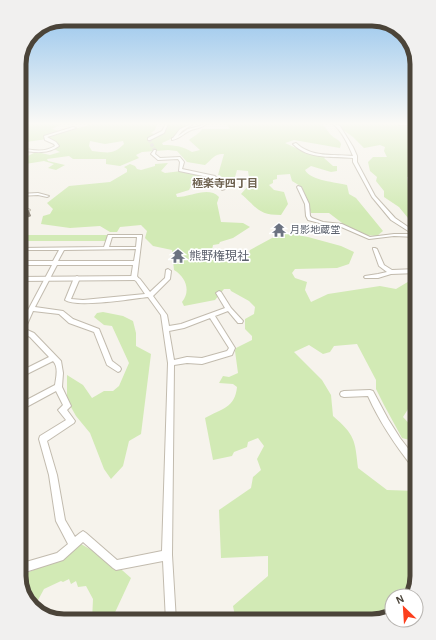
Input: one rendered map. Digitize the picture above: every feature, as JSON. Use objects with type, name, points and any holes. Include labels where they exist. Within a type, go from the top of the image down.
[{"type":"street","points":[[153,154],[159,159],[179,158],[182,162],[180,170],[214,177],[223,189]]},
{"type":"street","points":[[320,154],[355,157]]},
{"type":"street","points":[[354,154],[355,162],[366,185],[377,201],[393,219],[410,230]]},
{"type":"street","points":[[299,187],[307,204],[308,216],[310,219],[323,223],[340,225],[366,237],[410,236]]},
{"type":"street","points":[[26,195],[38,194],[47,196]]},
{"type":"street","points":[[106,248],[110,236],[140,236],[134,278]]},
{"type":"street","points":[[26,249],[138,248]]},
{"type":"street","points":[[26,320],[62,249]]},
{"type":"street","points":[[375,249],[382,266],[391,272]]},
{"type":"street","points":[[26,263],[135,263]]},
{"type":"street","points":[[77,278],[68,300],[83,302],[150,295],[168,278],[168,271]]},
{"type":"street","points":[[367,277],[378,276],[391,272],[410,271]]},
{"type":"street","points":[[26,279],[134,278],[138,280],[164,315],[171,363],[167,555],[170,614]]},
{"type":"street","points":[[219,293],[228,309],[240,321]]},
{"type":"street","points":[[32,309],[61,312],[71,321],[97,331],[109,363],[118,370]]},
{"type":"street","points":[[167,329],[182,326],[228,309]]},
{"type":"street","points":[[171,363],[186,360],[202,362],[232,351],[232,348],[211,315]]},
{"type":"street","points":[[26,333],[32,335],[59,363],[60,373],[58,387],[67,406],[62,410],[71,421],[43,439],[53,475],[61,520],[74,545]]},
{"type":"street","points":[[26,372],[54,358]]},
{"type":"street","points":[[26,404],[58,387]]},
{"type":"street","points":[[344,394],[370,393],[376,407],[410,457]]},
{"type":"street","points":[[26,566],[60,557],[83,536],[116,565],[167,555]]},
{"type":"green space","points":[[32,154],[138,154],[136,155],[139,158],[120,166],[106,164],[106,159],[73,159],[69,156],[47,159],[48,161],[65,165],[56,170],[48,168],[54,164],[44,161],[26,164],[26,157]]},
{"type":"green space","points":[[180,154],[309,154],[327,155],[324,158],[333,166],[337,166],[337,171],[331,172],[311,166],[305,170],[308,174],[318,179],[347,185],[349,194],[356,198],[383,231],[377,236],[364,235],[346,226],[329,213],[311,213],[302,187],[292,181],[290,174],[277,175],[277,179],[273,180],[273,183],[269,185],[274,190],[284,192],[288,204],[281,215],[273,215],[262,212],[241,194],[250,184],[248,171],[237,170],[234,179],[231,182],[226,183],[222,181],[220,175],[218,175],[224,154],[216,156],[205,165],[187,162]]},
{"type":"green space","points":[[385,154],[410,154],[410,176],[407,177],[410,199],[410,220],[399,207],[384,197],[384,191],[376,181],[377,177],[370,171],[368,162],[373,157],[387,157]]},
{"type":"green space","points":[[168,163],[161,171],[165,173],[181,171],[202,176],[203,179],[201,180],[203,182],[191,186],[189,190],[176,194],[177,197],[205,192],[215,194],[219,197],[217,203],[221,222],[243,223],[250,227],[233,238],[213,245],[211,255],[229,263],[245,262],[250,250],[272,238],[286,233],[341,246],[354,252],[349,264],[337,268],[295,269],[292,273],[295,278],[307,282],[305,290],[311,302],[328,294],[380,286],[396,289],[410,281],[410,406],[403,417],[410,424],[410,440],[402,438],[376,389],[376,380],[357,344],[334,346],[330,352],[323,354],[309,345],[294,352],[322,380],[331,395],[333,416],[350,433],[355,444],[358,468],[387,490],[410,491],[409,586],[408,588],[384,588],[384,612],[377,614],[235,614],[233,606],[268,576],[268,556],[221,558],[219,510],[251,488],[253,477],[261,470],[257,459],[264,446],[258,438],[248,442],[247,447],[234,452],[232,456],[213,460],[205,418],[222,410],[230,404],[236,394],[237,387],[233,384],[219,383],[223,376],[229,377],[238,373],[235,351],[236,348],[252,340],[252,336],[245,329],[245,319],[254,314],[255,307],[249,301],[230,289],[224,289],[215,300],[184,306],[182,302],[185,298],[187,289],[186,284],[182,276],[174,270],[172,250],[153,246],[145,238],[147,231],[141,225],[120,227],[117,232],[110,232],[100,226],[70,228],[41,224],[43,216],[50,214],[53,209],[47,203],[69,186],[110,182],[127,172],[127,169],[124,167],[130,164],[141,170],[155,166],[155,164]]},
{"type":"green space","points":[[26,235],[108,235],[107,241],[26,241]]},
{"type":"green space","points":[[103,312],[123,316],[133,321],[136,333],[136,346],[151,354],[141,434],[129,441],[123,466],[111,479],[104,469],[90,433],[76,416],[67,400],[67,375],[83,385],[92,398],[104,391],[113,391],[119,386],[129,363],[112,326],[104,325],[94,317],[97,313]]},
{"type":"green space","points":[[81,544],[114,563],[131,578],[114,614],[92,614],[93,599],[86,586],[78,587],[76,581],[71,584],[69,579],[44,589],[37,602],[36,601],[31,595],[27,586],[26,573],[60,559]]},
{"type":"place","name":"月影地蔵堂","points":[[279,230]]},
{"type":"place","name":"熊野権現社","points":[[178,256]]},
{"type":"district","name":"極楽寺四丁目","points":[[225,183]]}]
